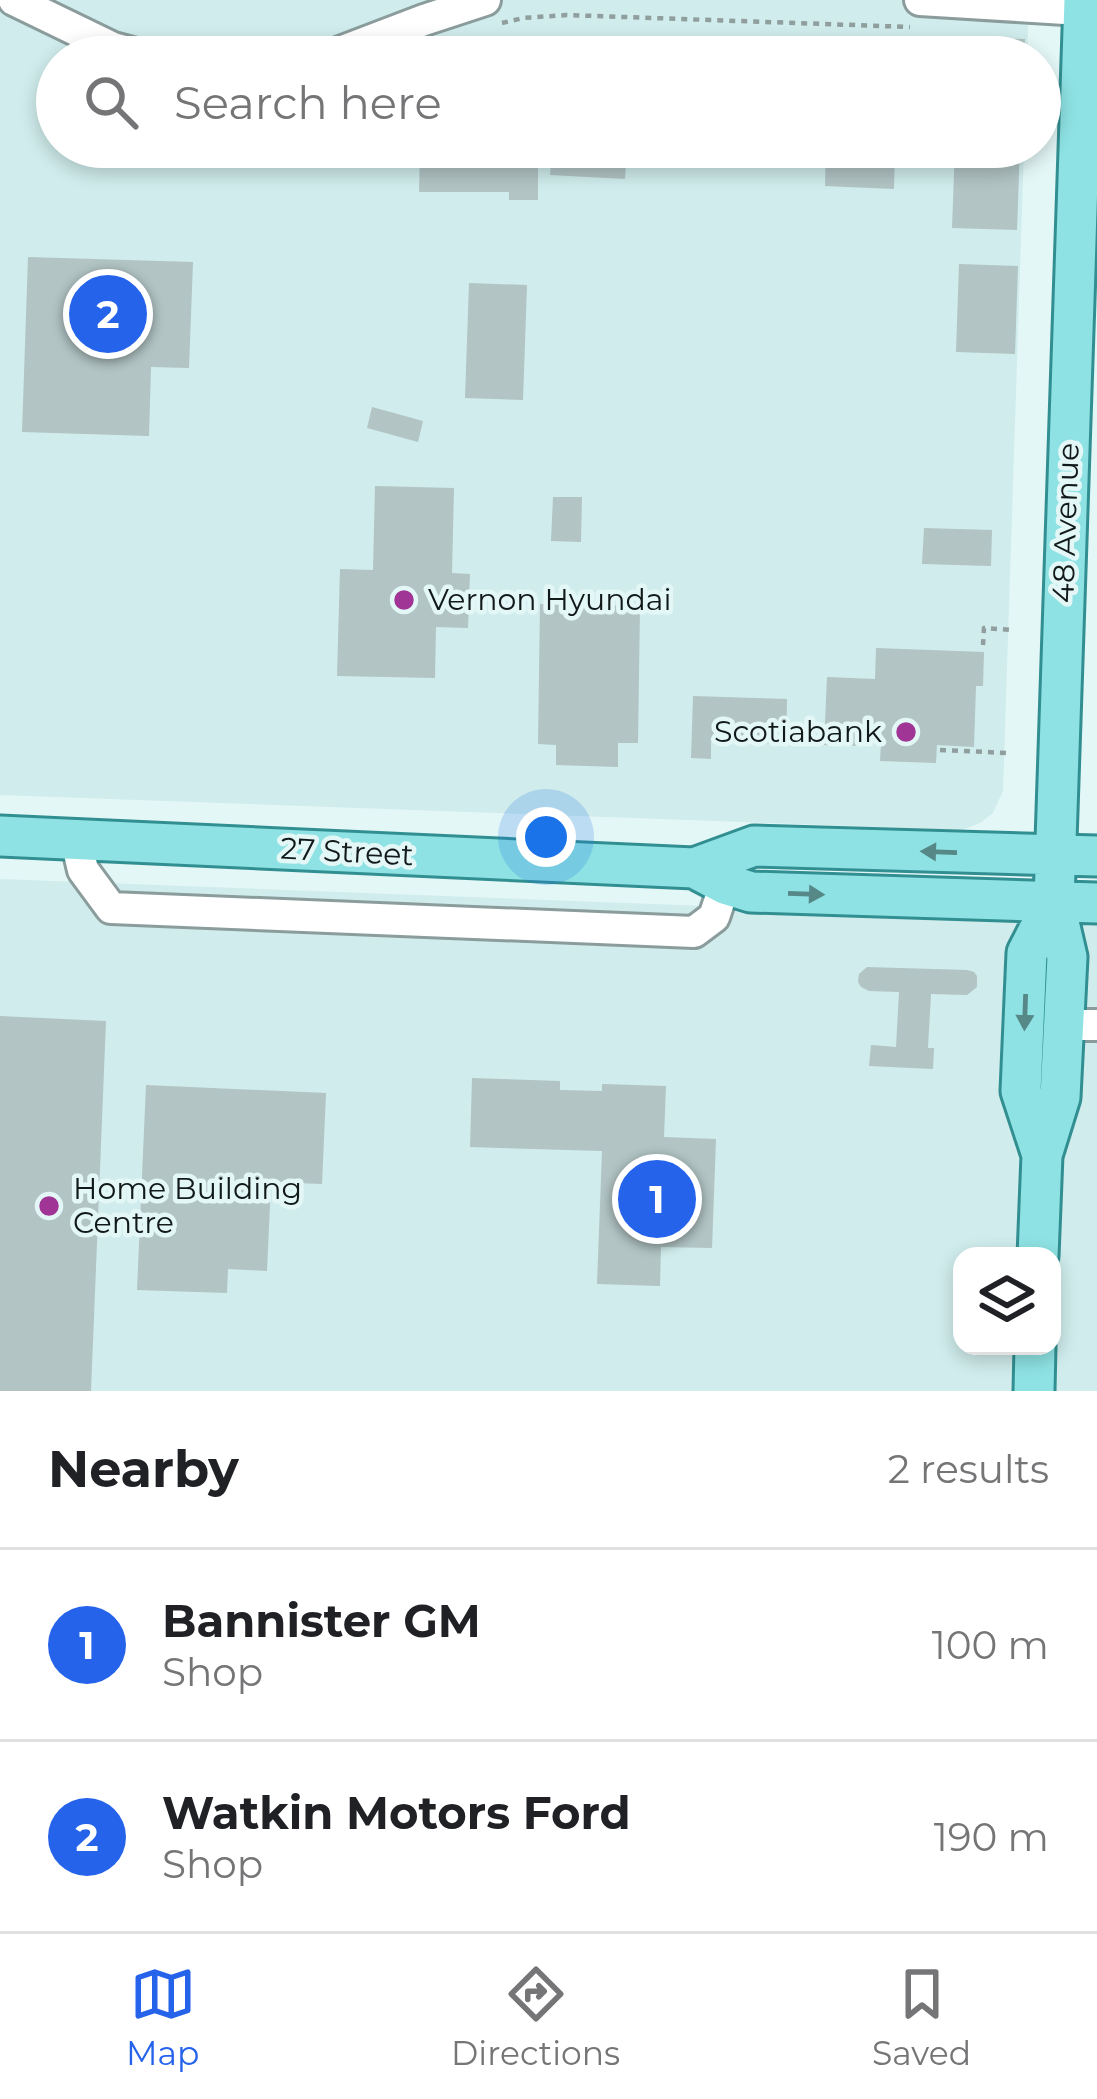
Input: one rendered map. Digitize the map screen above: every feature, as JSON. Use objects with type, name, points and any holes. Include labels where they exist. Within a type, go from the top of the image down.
[{"type":"main road","name":"48 Avenue","points":[[1038,1247],[1042,1154],[1080,1025],[1054,902],[1058,742],[1083,455],[1088,7]]},
{"type":"main road","points":[[1058,742],[1068,800],[1097,831]]},
{"type":"main road","name":"27 Street","points":[[0,836],[710,876],[751,892],[1097,903]]},
{"type":"main road","name":"27 Street","points":[[710,876],[754,846],[1097,856]]},
{"type":"main road","name":"48 Avenue","points":[[1042,1154],[1022,1091],[1027,953],[1054,902]]},
{"type":"main road","points":[[1034,1391],[1035,1355]]},
{"type":"street","points":[[14,0],[88,36]]},
{"type":"street","points":[[920,13],[1088,7]]},
{"type":"street","points":[[382,36],[424,20],[494,12]]},
{"type":"street","points":[[76,839],[83,870],[111,908],[694,932],[714,917],[710,876]]},
{"type":"path","points":[[494,12],[523,18],[920,13]]},
{"type":"path","points":[[983,645],[984,628],[1013,630]]},
{"type":"path","points":[[940,750],[1008,753]]},
{"type":"shaded area","points":[[0,0],[1029,0],[1028,36],[36,36],[36,168],[1023,168],[1003,791],[993,813],[962,830],[0,795]]},
{"type":"shaded area","points":[[0,879],[1097,921],[1097,1391],[0,1391]]},
{"type":"building","points":[[420,168],[538,168],[538,200],[509,200],[509,192],[419,192]]},
{"type":"building","points":[[550,168],[626,168],[625,179],[550,175]]},
{"type":"building","points":[[825,168],[894,168],[894,189],[825,186]]},
{"type":"building","points":[[954,168],[1019,168],[1017,230],[952,228]]},
{"type":"building","points":[[28,257],[193,262],[189,368],[151,367],[149,436],[22,432]]},
{"type":"building","points":[[959,264],[1018,266],[1015,354],[956,352]]},
{"type":"building","points":[[469,283],[527,285],[523,400],[465,398]]},
{"type":"building","points":[[372,407],[423,421],[418,442],[367,428]]},
{"type":"building","name":"Vernon Hyundai","points":[[375,486],[454,488],[452,573],[470,574],[468,628],[436,627],[435,678],[337,676],[340,569],[373,570]]},
{"type":"building","points":[[553,497],[582,497],[581,542],[551,541]]},
{"type":"building","points":[[924,528],[992,530],[991,566],[922,564]]},
{"type":"building","points":[[540,604],[640,606],[638,743],[618,743],[618,767],[556,765],[556,745],[538,744]]},
{"type":"building","points":[[876,648],[984,652],[983,686],[976,686],[974,747],[937,745],[936,763],[880,761],[882,727],[864,726],[863,746],[824,745],[827,677],[875,679]]},
{"type":"building","points":[[693,696],[787,699],[786,744],[711,742],[711,759],[691,758]]},
{"type":"building","points":[[867,967],[967,970],[977,976],[977,987],[967,995],[931,994],[928,1048],[934,1048],[933,1069],[869,1066],[871,1045],[896,1047],[899,992],[861,987],[859,974]]},
{"type":"building","name":"Home Building Centre","points":[[0,1016],[106,1021],[91,1391],[0,1391]]},
{"type":"building","points":[[472,1078],[560,1081],[560,1090],[602,1091],[602,1084],[666,1086],[664,1137],[716,1139],[712,1248],[661,1247],[660,1286],[597,1284],[602,1151],[470,1147]]},
{"type":"building","points":[[146,1085],[326,1093],[322,1184],[271,1182],[267,1271],[228,1269],[227,1293],[137,1290]]},
{"type":"place","name":"Watkin Motors Ford","points":[[108,314]]},
{"type":"place","name":"Vernon Hyundai","points":[[404,600]]},
{"type":"place","name":"Scotiabank","points":[[906,732]]},
{"type":"place","name":"Bannister GM","points":[[657,1199]]},
{"type":"place","name":"Home Building Centre","points":[[49,1206]]}]
